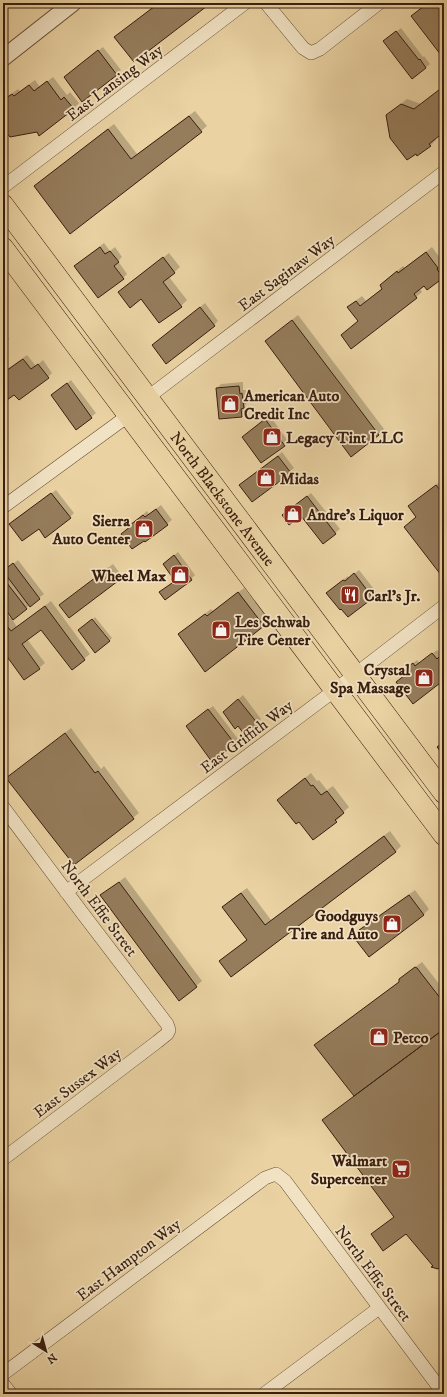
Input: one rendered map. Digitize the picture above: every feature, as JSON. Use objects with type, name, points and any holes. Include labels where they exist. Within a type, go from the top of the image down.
[{"type":"main road","name":"North Blackstone Avenue","points":[[3,205],[444,793]]},
{"type":"main road","name":"North Blackstone Avenue","points":[[3,248],[444,835]]},
{"type":"main road","points":[[88,361],[97,362],[106,366],[134,400],[140,401],[147,398]]},
{"type":"main road","points":[[129,415],[136,412],[144,415],[181,460],[205,475]]},
{"type":"street","points":[[3,58],[73,3]]},
{"type":"street","name":"East Lansing Way","points":[[3,187],[245,3]]},
{"type":"street","points":[[266,3],[303,48],[311,53],[320,49],[379,3]]},
{"type":"street","name":"East Saginaw Way","points":[[147,398],[444,172]]},
{"type":"street","points":[[3,507],[129,415]]},
{"type":"street","name":"East Griffith Way","points":[[66,892],[355,675],[444,606]]},
{"type":"street","name":"North Effie Street","points":[[3,807],[167,1024],[169,1030]]},
{"type":"street","name":"East Sussex Way","points":[[3,1159],[157,1042],[167,1034],[169,1030]]},
{"type":"street","name":"North Effie Street","points":[[276,1174],[285,1181],[444,1394]]},
{"type":"street","name":"East Hampton Way","points":[[3,1374],[265,1178],[276,1174]]},
{"type":"street","points":[[264,1394],[379,1308]]},
{"type":"street","points":[[3,1384],[11,1394]]},
{"type":"building","points":[[159,3],[211,3],[134,62],[114,37]]},
{"type":"building","points":[[428,3],[435,3],[439,8],[444,4],[444,59],[411,16]]},
{"type":"building","points":[[396,31],[426,68],[412,79],[383,41]]},
{"type":"building","points":[[98,50],[117,75],[82,102],[64,77]]},
{"type":"building","points":[[47,81],[61,100],[64,97],[74,109],[39,136],[37,132],[10,137],[3,128],[3,100],[12,94],[14,96],[29,85],[34,91]]},
{"type":"building","points":[[444,86],[444,132],[429,144],[431,146],[417,156],[416,154],[407,160],[390,138],[386,115],[401,104],[414,109]]},
{"type":"building","points":[[189,116],[202,132],[70,234],[34,186],[108,129],[131,159]]},
{"type":"building","points":[[100,247],[105,254],[110,251],[119,262],[114,266],[124,279],[98,298],[74,266]]},
{"type":"building","points":[[426,252],[438,268],[437,269],[443,278],[427,290],[424,286],[414,294],[417,298],[351,349],[341,335],[358,321],[347,307],[356,301],[360,306],[382,289],[380,285],[397,271],[398,273]]},
{"type":"building","points":[[163,257],[175,273],[163,282],[182,307],[159,323],[141,299],[130,308],[118,292]]},
{"type":"building","points":[[200,307],[215,326],[166,364],[152,345]]},
{"type":"building","points":[[292,320],[379,435],[351,457],[265,341]]},
{"type":"building","points":[[23,359],[31,369],[38,364],[49,378],[19,400],[14,395],[7,400],[3,395],[3,373]]},
{"type":"building","points":[[67,383],[92,418],[76,430],[51,395]]},
{"type":"building","points":[[239,386],[240,394],[242,393],[244,408],[241,409],[242,417],[219,419],[216,388]]},
{"type":"building","points":[[265,419],[285,446],[261,463],[242,437]]},
{"type":"building","points":[[278,456],[291,473],[252,502],[239,485]]},
{"type":"building","points":[[436,485],[444,495],[444,572],[441,575],[404,527],[416,517],[408,506]]},
{"type":"building","points":[[51,493],[71,518],[45,538],[39,529],[22,541],[9,524]]},
{"type":"building","points":[[307,496],[336,534],[323,544],[301,516],[289,525],[282,515]]},
{"type":"building","points":[[156,509],[168,525],[145,542],[144,541],[132,549],[121,534],[143,515],[145,517]]},
{"type":"building","points":[[174,555],[192,580],[165,600],[159,592],[175,581],[163,564]]},
{"type":"building","points":[[13,563],[40,599],[30,607],[3,571]]},
{"type":"building","points":[[108,568],[118,581],[69,618],[59,605]]},
{"type":"building","name":"Carl's Jr.","points":[[354,573],[373,598],[348,617],[326,593],[343,580],[345,581]]},
{"type":"building","points":[[3,578],[27,609],[13,620],[3,606]]},
{"type":"building","name":"Les Schwab Tire Center","points":[[238,592],[264,626],[205,672],[178,634],[205,614],[207,616]]},
{"type":"building","points":[[45,606],[85,660],[72,670],[41,630],[22,644],[40,669],[24,680],[3,651],[3,621],[11,631]]},
{"type":"building","points":[[92,619],[110,641],[95,653],[78,630]]},
{"type":"building","points":[[432,653],[437,659],[442,654],[444,656],[444,680],[413,704],[396,682],[409,672],[406,668],[413,663],[415,666]]},
{"type":"building","points":[[238,699],[258,724],[244,734],[238,726],[235,729],[223,712]]},
{"type":"building","points":[[208,709],[235,744],[212,762],[186,726]]},
{"type":"building","points":[[65,733],[95,773],[98,771],[134,819],[74,865],[6,778]]},
{"type":"building","points":[[444,741],[444,756],[437,747]]},
{"type":"building","points":[[305,778],[321,795],[327,791],[344,813],[335,820],[337,822],[313,840],[299,822],[296,824],[277,800]]},
{"type":"building","points":[[384,836],[396,852],[231,977],[219,961],[247,940],[222,907],[241,893],[265,925]]},
{"type":"building","points":[[119,882],[197,987],[179,1001],[100,895]]},
{"type":"building","points":[[409,895],[424,915],[369,957],[352,935]]},
{"type":"building","name":"Petco","points":[[415,967],[444,1003],[444,1029],[354,1096],[314,1045],[399,982],[399,979]]},
{"type":"building","name":"Walmart Supercenter","points":[[444,1029],[444,1263],[438,1269],[431,1267],[433,1266],[406,1234],[383,1251],[371,1234],[394,1217],[322,1120]]},
{"type":"place","name":"American Auto Credit Inc","points":[[230,404]]},
{"type":"place","name":"Legacy Tint LLC","points":[[272,437]]},
{"type":"place","name":"Midas","points":[[266,478]]},
{"type":"place","name":"Andre's Liquor","points":[[293,514]]},
{"type":"place","name":"Sierra Auto Center","points":[[144,529]]},
{"type":"place","name":"Wheel Max","points":[[180,575]]},
{"type":"place","name":"Carl's Jr.","points":[[350,595]]},
{"type":"place","name":"Les Schwab Tire Center","points":[[221,630]]},
{"type":"place","name":"Crystal Spa Massage","points":[[424,678]]},
{"type":"place","name":"Goodguys Tire and Auto","points":[[392,924]]},
{"type":"place","name":"Petco","points":[[379,1037]]},
{"type":"place","name":"Walmart Supercenter","points":[[401,1169]]}]
